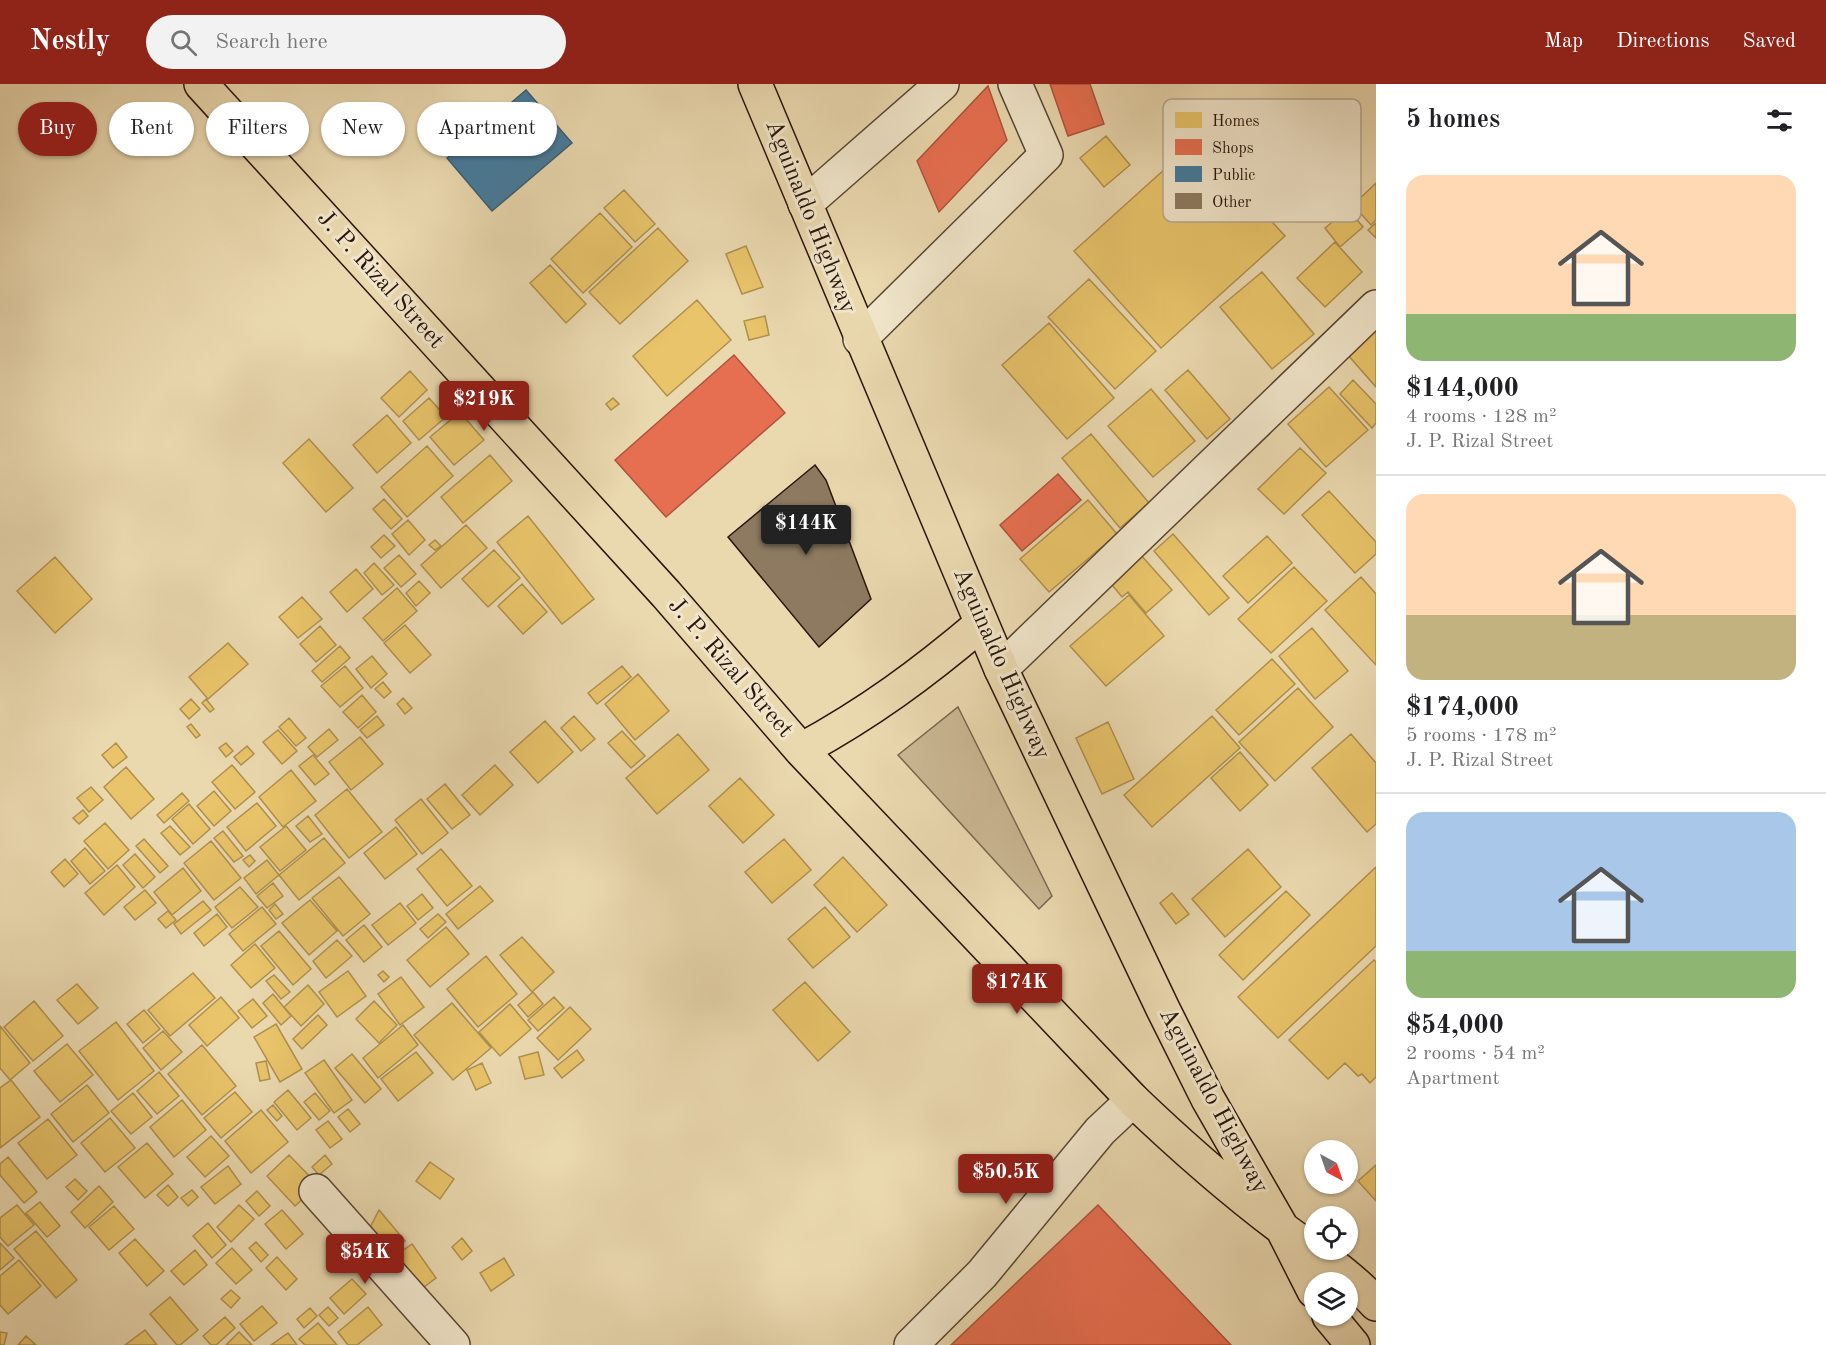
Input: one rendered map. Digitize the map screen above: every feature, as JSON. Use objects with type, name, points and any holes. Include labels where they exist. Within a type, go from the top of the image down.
[{"type":"main road","name":"J. P. Rizal Street","points":[[201,84],[666,594],[801,750],[1133,1100],[1183,1148],[1282,1228]]},
{"type":"main road","name":"Aguinaldo Highway","points":[[755,84],[860,339],[1001,669],[1208,1099],[1282,1228],[1304,1272]]},
{"type":"main road","points":[[801,750],[884,701],[924,673],[981,624]]},
{"type":"main road","name":"Aguinaldo Highway","points":[[1282,1228],[1359,1285],[1376,1304]]},
{"type":"main road","points":[[1337,1326],[1353,1345]]},
{"type":"street","points":[[805,204],[942,84]]},
{"type":"street","points":[[860,339],[1046,155],[1015,84]]},
{"type":"street","points":[[1001,669],[1376,307]]},
{"type":"street","points":[[911,1345],[982,1274],[1100,1131],[1133,1100]]},
{"type":"street","points":[[316,1191],[453,1345]]},
{"type":"shaded area","points":[[958,707],[1052,896],[1039,909],[898,755]]},
{"type":"building: Homes","points":[[1106,136],[1130,165],[1104,187],[1080,158]]},
{"type":"building: Homes","points":[[1163,171],[1163,222],[1272,222],[1285,236],[1161,348],[1074,251]]},
{"type":"building: Homes","points":[[1376,183],[1376,220],[1371,225],[1361,214],[1361,197]]},
{"type":"building: Homes","points":[[624,190],[655,224],[635,242],[604,208]]},
{"type":"building: Homes","points":[[600,213],[632,247],[583,293],[551,259]]},
{"type":"building: Homes","points":[[1332,222],[1359,222],[1363,227],[1340,247],[1325,228]]},
{"type":"building: Homes","points":[[1376,223],[1376,238],[1368,230]]},
{"type":"building: Homes","points":[[658,228],[688,261],[620,324],[589,292]]},
{"type":"building: Homes","points":[[1335,242],[1362,272],[1325,307],[1297,278]]},
{"type":"building: Homes","points":[[746,246],[763,287],[742,294],[726,254]]},
{"type":"building: Homes","points":[[550,265],[586,304],[566,323],[530,283]]},
{"type":"building: Homes","points":[[1262,272],[1314,334],[1272,369],[1220,307]]},
{"type":"building: Homes","points":[[1089,279],[1156,351],[1115,389],[1048,317]]},
{"type":"building: Homes","points":[[697,300],[731,340],[667,396],[633,356]]},
{"type":"building: Homes","points":[[765,316],[769,335],[749,340],[744,321]]},
{"type":"building: Homes","points":[[1049,323],[1114,398],[1067,439],[1002,365]]},
{"type":"building: Homes","points":[[1376,327],[1376,387],[1339,345]]},
{"type":"building: Homes","points":[[1188,370],[1230,419],[1207,439],[1165,390]]},
{"type":"building: Homes","points":[[410,371],[427,390],[399,417],[381,398]]},
{"type":"building: Homes","points":[[1353,380],[1376,404],[1376,423],[1372,428],[1340,394]]},
{"type":"building: Homes","points":[[1329,387],[1368,430],[1326,467],[1288,424]]},
{"type":"building: Homes","points":[[1151,389],[1195,441],[1153,477],[1108,426]]},
{"type":"building: Homes","points":[[429,398],[446,417],[419,440],[403,421]]},
{"type":"building: Homes","points":[[613,398],[619,404],[611,410],[606,404]]},
{"type":"building: Homes","points":[[460,412],[484,440],[454,465],[430,437]]},
{"type":"building: Homes","points":[[387,415],[411,443],[377,473],[353,445]]},
{"type":"building: Homes","points":[[1091,434],[1149,503],[1120,528],[1062,458]]},
{"type":"building: Homes","points":[[309,439],[353,488],[326,512],[283,463]]},
{"type":"building: Homes","points":[[427,446],[453,476],[407,517],[381,487]]},
{"type":"building: Homes","points":[[1300,448],[1326,473],[1284,514],[1258,489]]},
{"type":"building: Homes","points":[[490,455],[512,481],[463,523],[441,497]]},
{"type":"building: Homes","points":[[1329,491],[1376,542],[1376,554],[1355,573],[1302,515]]},
{"type":"building: Homes","points":[[384,499],[402,519],[391,529],[373,509]]},
{"type":"building: Homes","points":[[1088,500],[1117,534],[1049,592],[1020,559]]},
{"type":"building: Homes","points":[[528,516],[594,599],[562,624],[497,542]]},
{"type":"building: Homes","points":[[408,520],[425,540],[409,555],[392,534]]},
{"type":"building: Homes","points":[[466,525],[487,548],[441,588],[421,565]]},
{"type":"building: Homes","points":[[1173,534],[1229,598],[1209,615],[1154,551]]},
{"type":"building: Homes","points":[[384,535],[395,546],[381,558],[371,547]]},
{"type":"building: Homes","points":[[1267,536],[1292,563],[1248,603],[1223,576]]},
{"type":"building: Homes","points":[[435,540],[441,546],[435,550],[429,545]]},
{"type":"building: Homes","points":[[1132,545],[1172,590],[1146,613],[1128,592],[1122,597],[1102,573]]},
{"type":"building: Homes","points":[[494,550],[520,578],[488,607],[462,579]]},
{"type":"building: Homes","points":[[399,555],[416,574],[401,587],[384,568]]},
{"type":"building: Homes","points":[[55,557],[92,599],[55,633],[17,591]]},
{"type":"building: Homes","points":[[374,563],[394,585],[382,595],[364,573]]},
{"type":"building: Homes","points":[[1294,567],[1327,601],[1271,653],[1238,619]]},
{"type":"building: Homes","points":[[356,569],[373,589],[347,612],[330,592]]},
{"type":"building: Homes","points":[[1361,577],[1376,594],[1376,665],[1325,610]]},
{"type":"building: Homes","points":[[419,581],[430,593],[416,606],[406,593]]},
{"type":"building: Homes","points":[[522,584],[547,612],[523,634],[498,606]]},
{"type":"building: Homes","points":[[397,588],[417,611],[383,641],[363,618]]},
{"type":"building: Homes","points":[[1129,595],[1164,636],[1106,686],[1070,646]]},
{"type":"building: Homes","points":[[302,597],[322,619],[298,638],[279,617]]},
{"type":"building: Homes","points":[[405,625],[431,655],[410,673],[384,643]]},
{"type":"building: Homes","points":[[320,626],[336,645],[316,662],[300,644]]},
{"type":"building: Homes","points":[[1312,628],[1348,671],[1315,699],[1279,656]]},
{"type":"building: Homes","points":[[228,643],[248,664],[208,699],[189,677]]},
{"type":"building: Homes","points":[[340,646],[350,658],[322,682],[312,671]]},
{"type":"building: Homes","points":[[372,656],[387,674],[371,688],[356,669]]},
{"type":"building: Homes","points":[[1272,659],[1295,684],[1239,735],[1216,710]]},
{"type":"building: Homes","points":[[345,666],[363,688],[340,707],[321,686]]},
{"type":"building: Homes","points":[[622,666],[631,677],[597,704],[588,693]]},
{"type":"building: Homes","points":[[638,674],[669,711],[635,740],[605,704]]},
{"type":"building: Homes","points":[[383,682],[391,692],[384,698],[375,689]]},
{"type":"building: Homes","points":[[1298,688],[1333,727],[1275,781],[1239,742]]},
{"type":"building: Homes","points":[[362,695],[376,712],[358,728],[343,712]]},
{"type":"building: Homes","points":[[403,698],[412,708],[405,714],[397,704]]},
{"type":"building: Homes","points":[[191,699],[200,709],[189,719],[180,709]]},
{"type":"building: Homes","points":[[206,699],[214,709],[210,712],[202,703]]},
{"type":"building: Homes","points":[[377,716],[384,725],[367,738],[360,730]]},
{"type":"building: Homes","points":[[574,716],[595,739],[581,751],[561,728]]},
{"type":"building: Homes","points":[[1212,716],[1240,748],[1152,827],[1124,795]]},
{"type":"building: Homes","points":[[289,718],[306,738],[296,746],[279,727]]},
{"type":"building: Homes","points":[[545,721],[573,752],[538,783],[510,752]]},
{"type":"building: Homes","points":[[1108,722],[1134,779],[1102,794],[1076,738]]},
{"type":"building: Homes","points":[[191,724],[200,735],[196,738],[187,727]]},
{"type":"building: Homes","points":[[329,729],[338,740],[317,757],[308,747]]},
{"type":"building: Homes","points":[[278,730],[297,751],[282,764],[263,742]]},
{"type":"building: Homes","points":[[622,731],[645,756],[631,768],[608,743]]},
{"type":"building: Homes","points":[[678,734],[709,770],[657,814],[626,778]]},
{"type":"building: Homes","points":[[1351,734],[1376,763],[1376,824],[1367,832],[1312,768]]},
{"type":"building: Homes","points":[[360,737],[383,764],[351,790],[329,762]]},
{"type":"building: Homes","points":[[116,743],[127,757],[113,768],[102,755]]},
{"type":"building: Homes","points":[[226,743],[233,751],[226,757],[219,748]]},
{"type":"building: Homes","points":[[247,746],[254,754],[241,765],[234,757]]},
{"type":"building: Homes","points":[[1240,752],[1268,785],[1240,811],[1211,778]]},
{"type":"building: Homes","points":[[313,755],[329,774],[315,785],[299,766]]},
{"type":"building: Homes","points":[[232,765],[255,792],[235,809],[212,782]]},
{"type":"building: Homes","points":[[495,765],[513,785],[480,815],[462,795]]},
{"type":"building: Homes","points":[[126,767],[154,799],[131,819],[104,787]]},
{"type":"building: Homes","points":[[291,770],[316,801],[283,827],[259,797]]},
{"type":"building: Homes","points":[[740,778],[774,815],[743,843],[709,806]]},
{"type":"building: Homes","points":[[445,784],[470,815],[452,829],[427,799]]},
{"type":"building: Homes","points":[[91,787],[103,800],[89,812],[77,798]]},
{"type":"building: Homes","points":[[347,789],[382,832],[349,858],[315,815]]},
{"type":"building: Homes","points":[[214,791],[231,811],[214,826],[197,806]]},
{"type":"building: Homes","points":[[182,793],[189,801],[164,823],[157,815]]},
{"type":"building: Homes","points":[[421,799],[448,833],[422,854],[395,820]]},
{"type":"building: Homes","points":[[257,803],[276,826],[246,851],[227,827]]},
{"type":"building: Homes","points":[[189,804],[210,829],[193,844],[172,819]]},
{"type":"building: Homes","points":[[83,810],[88,816],[79,824],[73,818]]},
{"type":"building: Homes","points":[[308,816],[322,834],[310,842],[296,826]]},
{"type":"building: Homes","points":[[105,823],[129,850],[108,869],[84,841]]},
{"type":"building: Homes","points":[[170,826],[190,847],[180,855],[161,833]]},
{"type":"building: Homes","points":[[286,826],[306,850],[280,871],[260,847]]},
{"type":"building: Homes","points":[[396,827],[417,854],[385,879],[364,853]]},
{"type":"building: Homes","points":[[223,831],[243,856],[234,862],[214,838]]},
{"type":"building: Homes","points":[[324,838],[345,863],[299,900],[279,875]]},
{"type":"building: Homes","points":[[144,839],[168,866],[160,873],[136,846]]},
{"type":"building: Homes","points":[[784,839],[811,870],[772,903],[745,872]]},
{"type":"building: Homes","points":[[211,841],[241,878],[214,900],[184,863]]},
{"type":"building: Homes","points":[[85,848],[105,871],[90,884],[71,861]]},
{"type":"building: Homes","points":[[441,849],[472,886],[447,906],[417,869]]},
{"type":"building: Homes","points":[[1248,849],[1281,887],[1225,937],[1192,899]]},
{"type":"building: Homes","points":[[135,854],[155,877],[143,888],[123,865]]},
{"type":"building: Homes","points":[[250,855],[255,861],[249,867],[243,860]]},
{"type":"building: Homes","points":[[843,857],[887,905],[857,932],[814,885]]},
{"type":"building: Homes","points":[[65,859],[78,874],[64,887],[51,872]]},
{"type":"building: Homes","points":[[267,860],[279,875],[256,894],[244,878]]},
{"type":"building: Homes","points":[[117,865],[135,887],[104,915],[85,893]]},
{"type":"building: Homes","points":[[1376,867],[1376,946],[1278,1038],[1238,997]]},
{"type":"building: Homes","points":[[183,868],[201,891],[172,915],[154,892]]},
{"type":"building: Homes","points":[[339,877],[370,914],[343,936],[312,898]]},
{"type":"building: Homes","points":[[273,883],[283,896],[267,908],[257,896]]},
{"type":"building: Homes","points":[[480,886],[493,901],[458,929],[446,914]]},
{"type":"building: Homes","points":[[240,887],[258,907],[232,928],[215,907]]},
{"type":"building: Homes","points":[[145,890],[156,903],[135,920],[124,907]]},
{"type":"building: Homes","points":[[1286,891],[1310,915],[1243,980],[1219,955]]},
{"type":"building: Homes","points":[[1172,893],[1189,914],[1176,924],[1160,903]]},
{"type":"building: Homes","points":[[422,894],[433,908],[418,920],[407,906]]},
{"type":"building: Homes","points":[[310,900],[337,931],[309,955],[282,923]]},
{"type":"building: Homes","points":[[203,901],[211,910],[181,934],[174,924]]},
{"type":"building: Homes","points":[[400,903],[416,923],[388,945],[372,925]]},
{"type":"building: Homes","points":[[275,904],[283,914],[276,919],[269,910]]},
{"type":"building: Homes","points":[[262,907],[276,924],[243,951],[229,934]]},
{"type":"building: Homes","points":[[825,907],[850,937],[813,968],[788,939]]},
{"type":"building: Homes","points":[[168,911],[176,920],[166,928],[158,919]]},
{"type":"building: Homes","points":[[217,914],[227,927],[204,946],[194,933]]},
{"type":"building: Homes","points":[[438,914],[446,922],[428,938],[420,929]]},
{"type":"building: Homes","points":[[364,925],[382,947],[364,962],[346,940]]},
{"type":"building: Homes","points":[[446,927],[469,954],[430,987],[407,960]]},
{"type":"building: Homes","points":[[279,931],[311,969],[293,985],[261,946]]},
{"type":"building: Homes","points":[[522,937],[554,972],[532,992],[500,955]]},
{"type":"building: Homes","points":[[337,940],[352,956],[326,978],[313,961]]},
{"type":"building: Homes","points":[[255,944],[275,968],[251,988],[231,965]]},
{"type":"building: Homes","points":[[486,956],[517,994],[478,1027],[447,989]]},
{"type":"building: Homes","points":[[1374,960],[1376,962],[1376,1077],[1370,1083],[1362,1074],[1358,1076],[1345,1063],[1328,1079],[1289,1040]]},
{"type":"building: Homes","points":[[348,971],[366,996],[337,1017],[319,992]]},
{"type":"building: Homes","points":[[383,971],[389,977],[384,982],[378,975]]},
{"type":"building: Homes","points":[[193,973],[215,998],[170,1036],[148,1010]]},
{"type":"building: Homes","points":[[274,975],[290,992],[281,999],[266,981]]},
{"type":"building: Homes","points":[[401,977],[424,1007],[400,1025],[378,994]]},
{"type":"building: Homes","points":[[805,982],[850,1032],[818,1061],[773,1010]]},
{"type":"building: Homes","points":[[77,984],[98,1008],[78,1024],[57,1000]]},
{"type":"building: Homes","points":[[308,985],[324,1004],[301,1026],[284,1007]]},
{"type":"building: Homes","points":[[533,992],[543,1004],[528,1017],[518,1005]]},
{"type":"building: Homes","points":[[273,994],[291,1016],[281,1025],[263,1003]]},
{"type":"building: Homes","points":[[221,997],[239,1018],[207,1046],[189,1025]]},
{"type":"building: Homes","points":[[554,997],[564,1008],[538,1031],[528,1020]]},
{"type":"building: Homes","points":[[253,999],[267,1016],[252,1028],[238,1011]]},
{"type":"building: Homes","points":[[34,1001],[63,1036],[33,1061],[4,1027]]},
{"type":"building: Homes","points":[[374,1001],[397,1025],[379,1043],[356,1019]]},
{"type":"building: Homes","points":[[452,1003],[491,1048],[453,1080],[414,1035]]},
{"type":"building: Homes","points":[[510,1004],[531,1029],[500,1056],[479,1032]]},
{"type":"building: Homes","points":[[570,1007],[591,1029],[558,1060],[537,1038]]},
{"type":"building: Homes","points":[[144,1010],[160,1029],[143,1043],[127,1024]]},
{"type":"building: Homes","points":[[318,1015],[327,1025],[302,1049],[293,1039]]},
{"type":"building: Homes","points":[[116,1022],[154,1071],[118,1100],[79,1051]]},
{"type":"building: Homes","points":[[276,1024],[302,1069],[280,1082],[254,1037]]},
{"type":"building: Homes","points":[[403,1025],[418,1045],[378,1078],[363,1058]]},
{"type":"building: Homes","points":[[0,1026],[30,1063],[10,1080],[0,1068]]},
{"type":"building: Homes","points":[[163,1031],[182,1052],[161,1070],[143,1048]]},
{"type":"building: Homes","points":[[67,1044],[93,1075],[60,1102],[34,1071]]},
{"type":"building: Homes","points":[[202,1045],[236,1086],[202,1115],[168,1074]]},
{"type":"building: Homes","points":[[577,1050],[584,1060],[562,1078],[554,1068]]},
{"type":"building: Homes","points":[[416,1052],[433,1073],[398,1101],[381,1079]]},
{"type":"building: Homes","points":[[538,1052],[544,1075],[525,1079],[519,1057]]},
{"type":"building: Homes","points":[[352,1054],[381,1089],[365,1103],[335,1068]]},
{"type":"building: Homes","points":[[324,1060],[352,1100],[334,1113],[305,1073]]},
{"type":"building: Homes","points":[[266,1061],[270,1079],[260,1081],[256,1063]]},
{"type":"building: Homes","points":[[482,1063],[491,1083],[476,1090],[467,1070]]},
{"type":"building: Homes","points":[[159,1072],[179,1096],[157,1114],[137,1091]]},
{"type":"building: Homes","points":[[11,1080],[40,1117],[0,1148],[0,1088]]},
{"type":"building: Homes","points":[[87,1085],[109,1113],[73,1142],[51,1114]]},
{"type":"building: Homes","points":[[288,1090],[311,1118],[297,1130],[274,1102]]},
{"type":"building: Homes","points":[[235,1092],[252,1112],[221,1138],[204,1118]]},
{"type":"building: Homes","points":[[133,1093],[152,1117],[131,1134],[111,1111]]},
{"type":"building: Homes","points":[[315,1093],[330,1111],[319,1120],[304,1102]]},
{"type":"building: Homes","points":[[182,1100],[206,1130],[174,1157],[150,1127]]},
{"type":"building: Homes","points":[[273,1105],[282,1116],[277,1121],[267,1110]]},
{"type":"building: Homes","points":[[348,1109],[360,1124],[350,1132],[338,1117]]},
{"type":"building: Homes","points":[[261,1110],[288,1142],[251,1173],[225,1141]]},
{"type":"building: Homes","points":[[110,1118],[135,1148],[105,1172],[81,1143]]},
{"type":"building: Homes","points":[[48,1119],[77,1155],[47,1179],[18,1143]]},
{"type":"building: Homes","points":[[328,1121],[342,1139],[330,1148],[316,1130]]},
{"type":"building: Homes","points":[[211,1136],[229,1156],[205,1177],[187,1157]]},
{"type":"building: Homes","points":[[147,1143],[173,1174],[145,1198],[118,1167]]},
{"type":"building: Homes","points":[[289,1155],[318,1185],[295,1206],[267,1176]]},
{"type":"building: Homes","points":[[325,1155],[332,1164],[319,1175],[312,1167]]},
{"type":"building: Homes","points":[[8,1157],[37,1192],[24,1203],[0,1175],[0,1164]]},
{"type":"building: Homes","points":[[430,1162],[454,1179],[440,1199],[416,1181]]},
{"type":"building: Homes","points":[[1376,1165],[1376,1201],[1358,1181]]},
{"type":"building: Homes","points":[[228,1166],[241,1184],[215,1204],[201,1187]]},
{"type":"building: Homes","points":[[75,1179],[87,1191],[78,1200],[66,1187]]},
{"type":"building: Homes","points":[[168,1185],[178,1197],[168,1206],[157,1195]]},
{"type":"building: Homes","points":[[99,1186],[113,1202],[85,1228],[71,1212]]},
{"type":"building: Homes","points":[[192,1190],[198,1197],[188,1206],[181,1198]]},
{"type":"building: Homes","points":[[257,1191],[270,1206],[259,1216],[246,1201]]},
{"type":"building: Homes","points":[[40,1202],[60,1226],[47,1237],[26,1213]]},
{"type":"building: Homes","points":[[17,1205],[34,1225],[8,1246],[0,1237],[0,1218]]},
{"type":"building: Homes","points":[[239,1205],[254,1219],[231,1242],[217,1227]]},
{"type":"building: Homes","points":[[114,1206],[134,1229],[109,1250],[89,1227]]},
{"type":"building: Homes","points":[[282,1210],[303,1234],[286,1249],[265,1224]]},
{"type":"building: Homes","points":[[379,1210],[405,1241],[384,1257],[365,1237]]},
{"type":"building: Homes","points":[[208,1223],[226,1245],[212,1258],[193,1236]]},
{"type":"building: Homes","points":[[36,1231],[77,1280],[56,1298],[14,1249]]},
{"type":"building: Homes","points":[[462,1238],[472,1251],[462,1260],[452,1247]]},
{"type":"building: Homes","points":[[135,1239],[164,1271],[147,1286],[119,1253]]},
{"type":"building: Homes","points":[[256,1242],[268,1255],[261,1262],[249,1248]]},
{"type":"building: Homes","points":[[0,1243],[14,1258],[0,1270]]},
{"type":"building: Homes","points":[[412,1244],[436,1278],[416,1293],[391,1259]]},
{"type":"building: Homes","points":[[232,1248],[252,1270],[236,1284],[216,1263]]},
{"type":"building: Homes","points":[[195,1250],[207,1265],[184,1285],[171,1271]]},
{"type":"building: Homes","points":[[277,1257],[297,1279],[286,1290],[266,1268]]},
{"type":"building: Homes","points":[[504,1258],[514,1275],[491,1291],[480,1273]]},
{"type":"building: Homes","points":[[19,1260],[41,1286],[8,1314],[0,1305],[0,1276]]},
{"type":"building: Homes","points":[[352,1279],[366,1294],[344,1314],[330,1298]]},
{"type":"building: Homes","points":[[231,1290],[240,1298],[231,1308],[221,1299]]},
{"type":"building: Homes","points":[[170,1297],[198,1330],[180,1345],[177,1345],[150,1314]]},
{"type":"building: Homes","points":[[262,1306],[277,1323],[254,1341],[240,1324]]},
{"type":"building: Homes","points":[[328,1307],[338,1318],[329,1326],[319,1315]]},
{"type":"building: Homes","points":[[368,1307],[382,1325],[357,1345],[348,1345],[338,1332]]},
{"type":"building: Homes","points":[[310,1308],[317,1316],[304,1328],[297,1319]]},
{"type":"building: Homes","points":[[225,1317],[235,1328],[216,1345],[211,1345],[203,1336]]},
{"type":"building: Homes","points":[[318,1323],[337,1345],[305,1345],[299,1339]]},
{"type":"building: Homes","points":[[145,1330],[157,1345],[125,1345]]},
{"type":"building: Homes","points":[[0,1332],[7,1333],[4,1345],[0,1345]]},
{"type":"building: Homes","points":[[239,1332],[252,1345],[226,1345]]},
{"type":"building: Homes","points":[[288,1333],[297,1345],[271,1345]]},
{"type":"building: Homes","points":[[26,1336],[36,1345],[18,1345]]},
{"type":"building: Shops","points":[[1050,84],[1090,84],[1104,124],[1068,136]]},
{"type":"building: Shops","points":[[988,86],[1007,140],[939,212],[917,161]]},
{"type":"building: Shops","points":[[734,355],[785,413],[666,517],[615,460]]},
{"type":"building: Shops","points":[[1058,474],[1081,500],[1022,551],[1000,525]]},
{"type":"building: Shops","points":[[1098,1205],[1231,1345],[951,1345]]},
{"type":"building: Public","points":[[526,90],[536,102],[512,102]]},
{"type":"building: Public","points":[[557,126],[572,143],[557,156]]},
{"type":"building: Public","points":[[449,156],[557,156],[492,211],[447,158]]},
{"type":"building: Other","points":[[815,465],[826,480],[871,599],[819,647],[728,537]]}]
